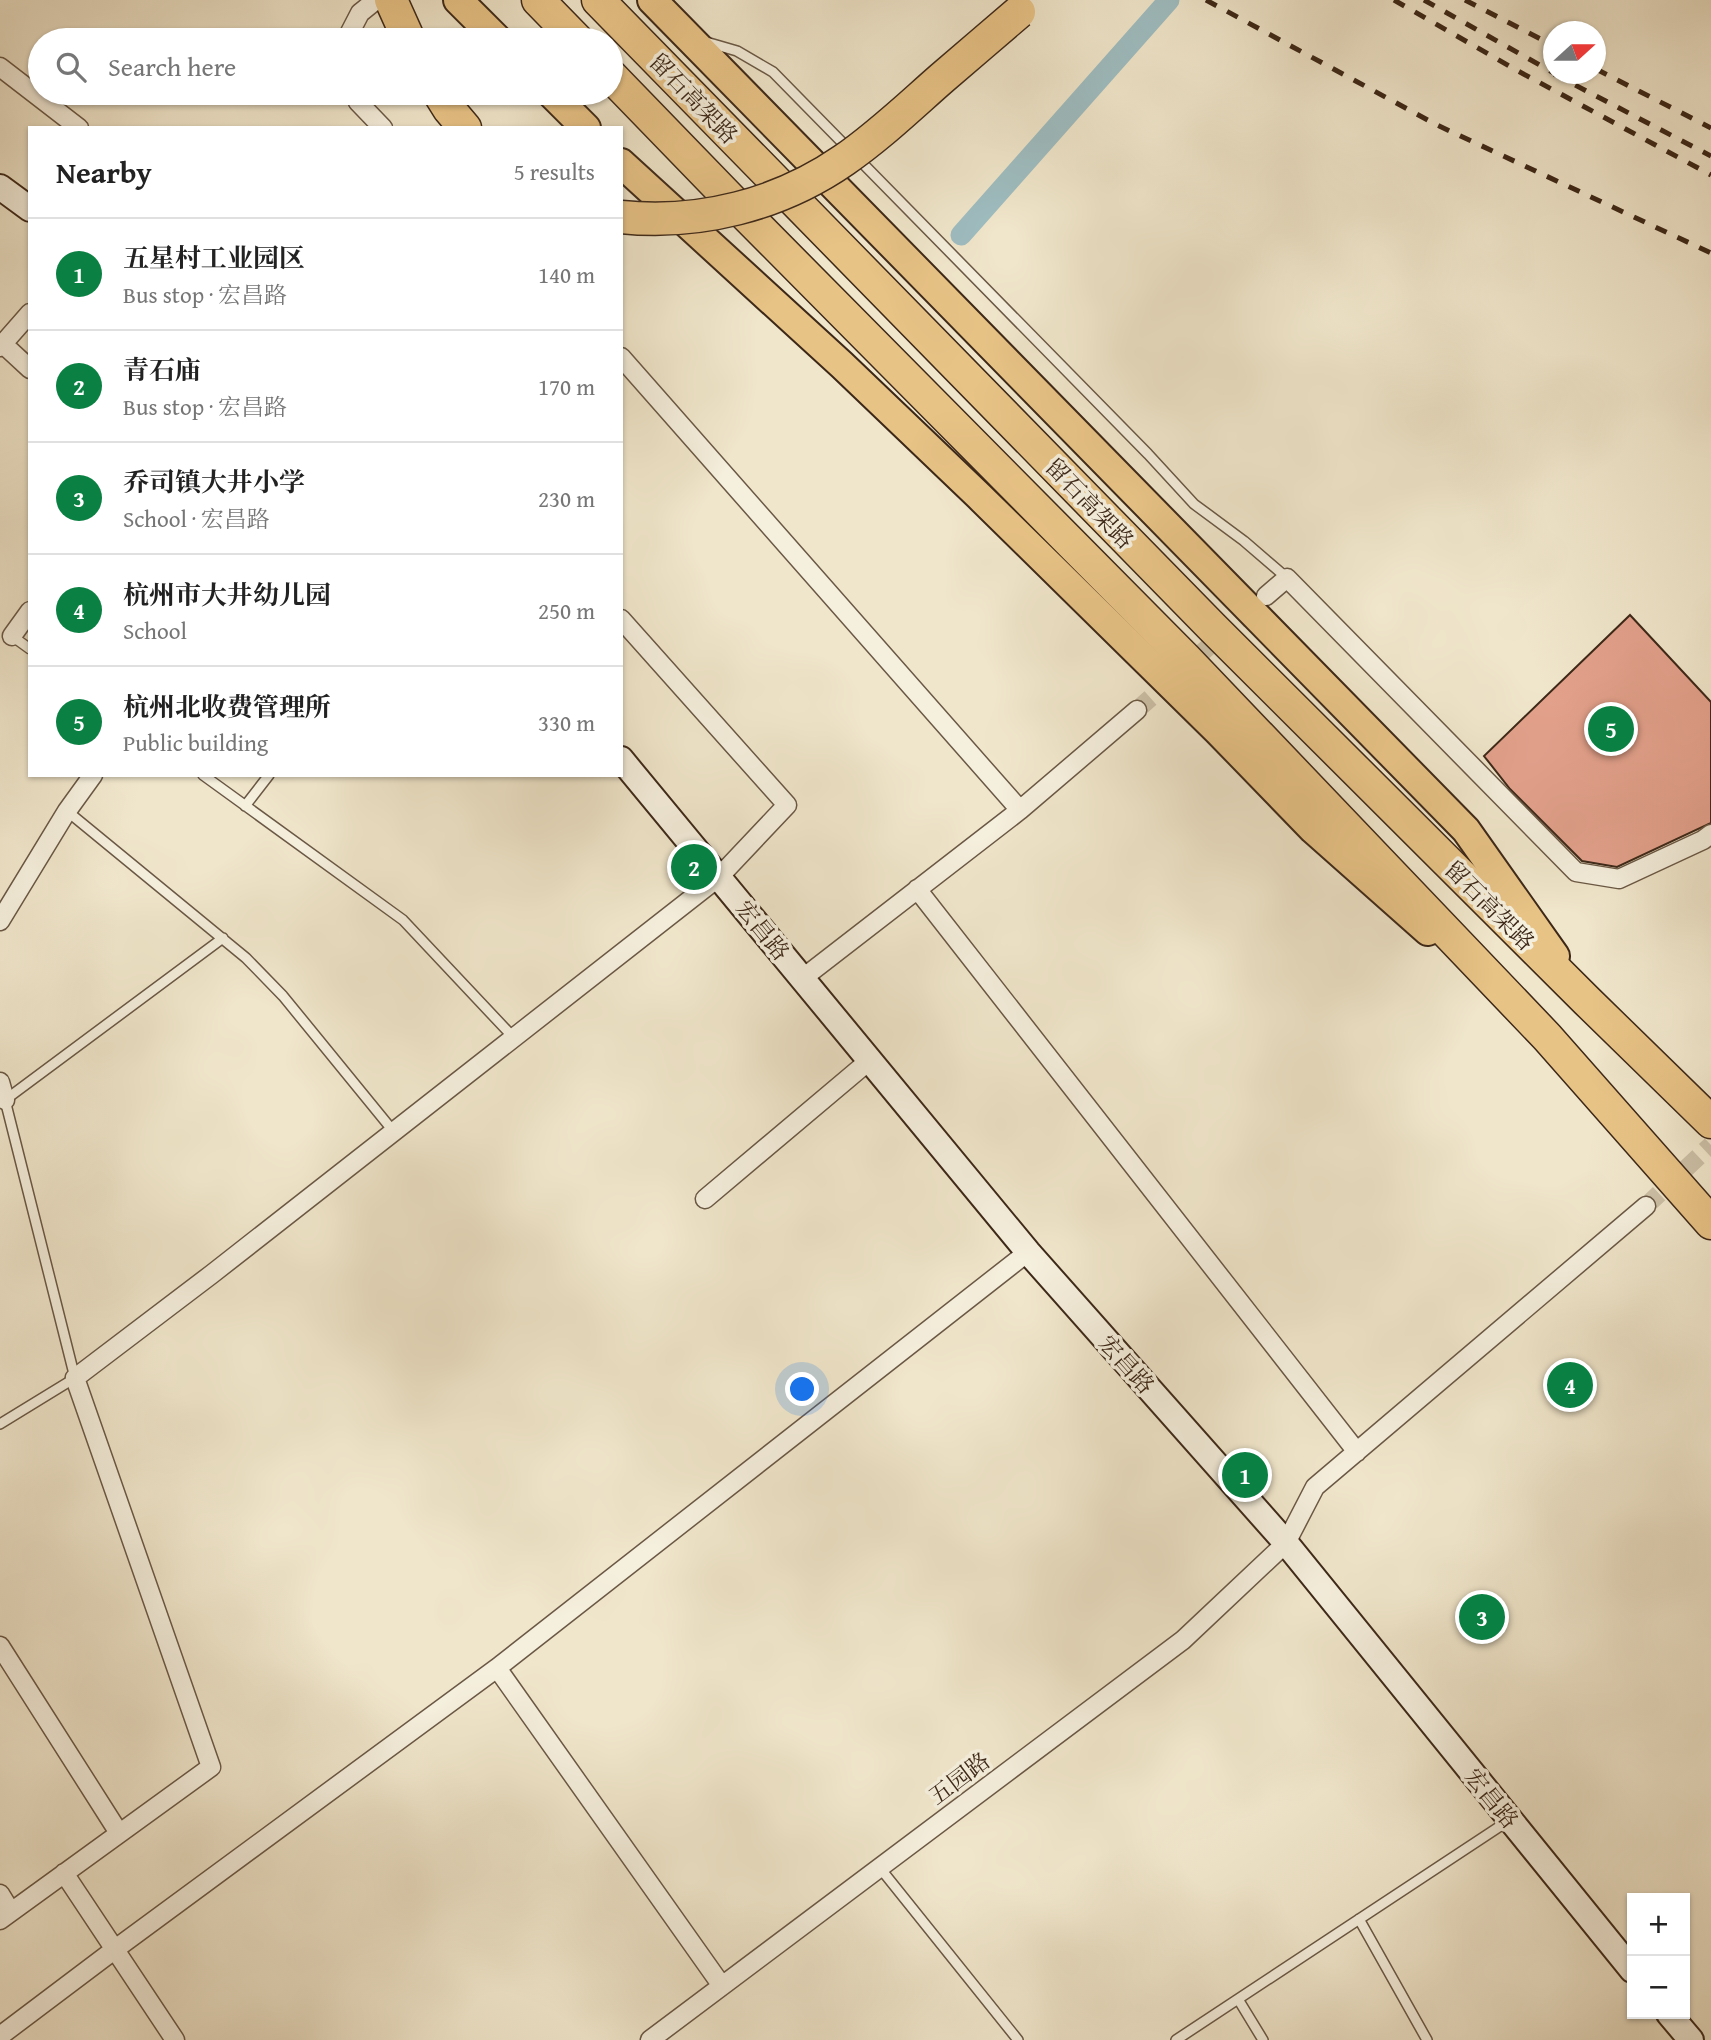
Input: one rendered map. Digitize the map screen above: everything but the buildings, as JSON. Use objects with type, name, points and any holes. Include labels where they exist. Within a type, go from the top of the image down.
[{"type":"highway","points":[[391,0],[404,28]]},
{"type":"highway","points":[[538,0],[565,28]]},
{"type":"highway","name":"留石高架路","points":[[598,0],[1223,638],[1711,1122]]},
{"type":"highway","points":[[623,217],[663,220],[718,214],[760,202],[807,181],[842,161],[891,123],[1034,0]]},
{"type":"highway","name":"留石高架路","points":[[623,88],[1186,659],[1547,1037],[1711,1223]]},
{"type":"highway","points":[[446,105],[463,126]]},
{"type":"main road","points":[[458,0],[486,28]]},
{"type":"main road","points":[[658,5],[1466,830],[1587,1001]]},
{"type":"main road","points":[[563,105],[584,126]]},
{"type":"main road","points":[[623,165],[970,486],[1219,731],[1313,828],[1547,1037]]},
{"type":"street","points":[[352,28],[360,13],[376,0]]},
{"type":"street","points":[[0,66],[28,88]]},
{"type":"street","points":[[50,105],[76,126]]},
{"type":"street","points":[[361,105],[381,126]]},
{"type":"street","points":[[0,187],[28,208]]},
{"type":"street","points":[[28,315],[2,346],[28,367]]},
{"type":"street","points":[[623,359],[1020,810]]},
{"type":"street","points":[[1266,596],[1287,578],[1576,872],[1619,879],[1711,834]]},
{"type":"street","points":[[12,636],[28,614]]},
{"type":"street","points":[[0,1894],[6,1916],[211,1767],[75,1378],[719,877],[787,805],[623,621]]},
{"type":"street","points":[[803,978],[1020,810],[1137,710]]},
{"type":"street","name":"宏昌路","points":[[623,761],[1028,1252],[1286,1543],[1627,1964]]},
{"type":"street","points":[[0,921],[67,811],[92,777]]},
{"type":"street","points":[[918,890],[1357,1452]]},
{"type":"street","points":[[705,1199],[870,1060]]},
{"type":"street","name":"五园路","points":[[650,2040],[1183,1640],[1286,1543],[1315,1487],[1646,1206]]},
{"type":"street","points":[[0,2036],[497,1668],[1028,1252]]},
{"type":"street","points":[[0,1646],[119,1833]]},
{"type":"street","points":[[497,1668],[722,1986]]},
{"type":"street","points":[[64,1874],[174,2040]]},
{"type":"street","points":[[1673,2019],[1691,2040]]},
{"type":"lane","points":[[690,38],[737,51],[773,72],[1194,504],[1244,541],[1287,578]]},
{"type":"lane","points":[[12,636],[28,648]]},
{"type":"lane","points":[[206,777],[403,920],[514,1038]]},
{"type":"lane","points":[[245,806],[267,777]]},
{"type":"lane","points":[[67,811],[246,958],[283,996],[394,1132]]},
{"type":"lane","points":[[0,1424],[75,1378],[3,1091],[223,938]]},
{"type":"lane","points":[[1176,2040],[1510,1820]]},
{"type":"lane","points":[[880,1868],[1018,2040]]},
{"type":"lane","points":[[1359,1919],[1427,2040]]},
{"type":"lane","points":[[1238,1999],[1262,2040]]},
{"type":"waterway","points":[[961,235],[1169,0]]},
{"type":"tunnel","points":[[1137,710],[1258,603]]},
{"type":"tunnel","points":[[1646,1206],[1711,1145]]},
{"type":"railway","points":[[1206,0],[1437,125],[1711,253]]},
{"type":"railway","points":[[1394,0],[1518,71],[1711,175]]},
{"type":"railway","points":[[1424,0],[1543,67]]},
{"type":"railway","points":[[1465,0],[1543,40]]},
{"type":"railway","points":[[1606,74],[1711,128]]},
{"type":"railway","points":[[1573,84],[1711,156]]},
{"type":"place","name":"杭州北收费管理所","points":[[1611,729]]},
{"type":"place","name":"青石庙","points":[[694,867]]},
{"type":"place","name":"杭州市大井幼儿园","points":[[1570,1385]]},
{"type":"place","name":"五星村工业园区","points":[[1245,1475]]},
{"type":"place","name":"乔司镇大井小学","points":[[1482,1617]]}]
